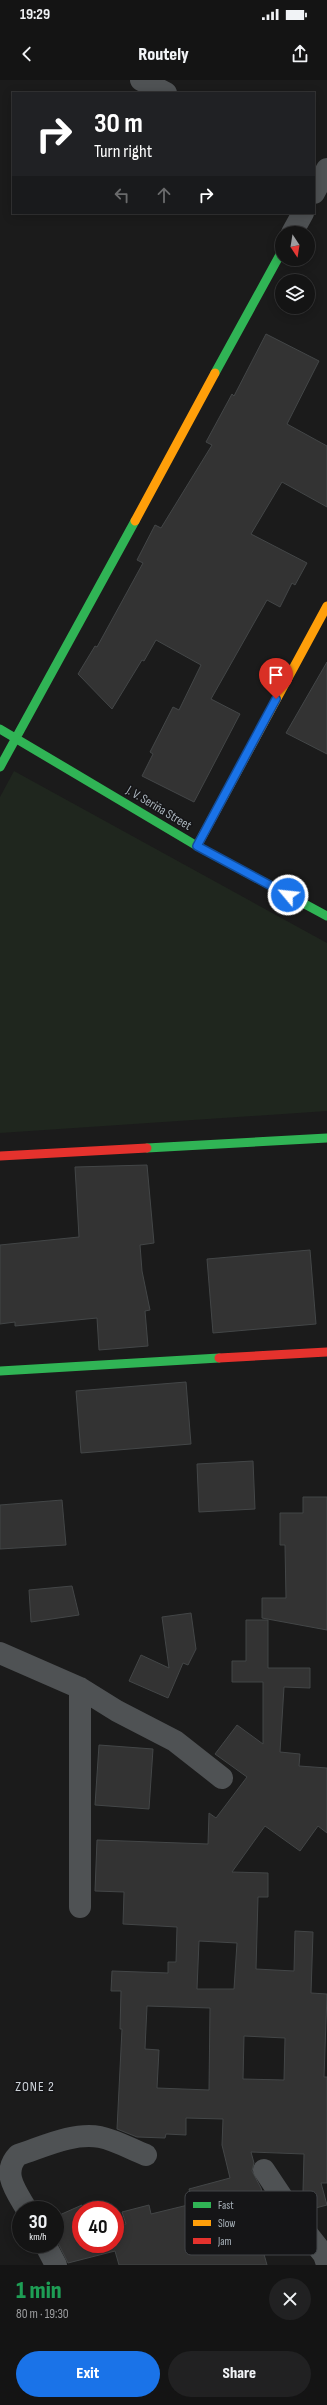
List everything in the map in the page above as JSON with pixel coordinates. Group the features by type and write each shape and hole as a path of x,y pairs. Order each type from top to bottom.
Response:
{"street":[{"path":"141,80 164,92"},
{"path":"296,226 302,214"},
{"path":"0,767 275,264"},
{"path":"197,846 327,606"},
{"name":"J. V. Seriña Street","path":"0,729 16,737 197,846 327,916"},
{"path":"0,1156 327,1138"},
{"path":"0,1371 327,1352"},
{"path":"0,1653 80,1688 117,1711 175,1740 222,1778"},
{"path":"80,1688 80,1907"},
{"path":"22,2201 10,2178 9,2170 12,2162 18,2155 78,2137 92,2136 102,2137 146,2155"},
{"path":"264,2170 278,2191"},
{"path":"317,2245 324,2254 327,2264"},
{"path":"49,2253 56,2265"}],"shaded area":[{"path":"14,771 327,943 327,1111 0,1133 0,797"}],"building":[{"path":"266,334 319,361 287,424 327,446 327,507 282,482 251,534 307,563 295,585 292,583 280,607 267,600 211,699 240,714 194,802 142,776 153,754 150,752 173,707 179,710 201,665 156,640 112,709 78,674 95,646 97,647 143,563 137,560 155,525 161,528 212,445 206,442 232,394 234,396"},
{"path":"327,662 327,754 286,733"},
{"path":"147,1165 154,1243 140,1245 142,1271 150,1310 145,1311 148,1346 99,1350 97,1318 15,1326 15,1322 0,1324 0,1245 79,1237 75,1167"},
{"path":"310,1250 316,1324 213,1333 207,1259"},
{"path":"186,1382 191,1444 81,1453 76,1391"},
{"path":"253,1461 255,1509 199,1512 197,1464"},
{"path":"303,1497 327,1497 327,1630 262,1618 262,1598 286,1598 285,1545 280,1545 280,1513 303,1513"},
{"path":"62,1500 66,1545 0,1549 0,1505"},
{"path":"72,1586 79,1615 31,1622 29,1590"},
{"path":"191,1613 196,1649 188,1665 183,1663 168,1698 129,1681 141,1655 169,1668 162,1617"},
{"path":"246,1620 268,1620 268,1668 310,1668 310,1688 284,1687 280,1752 300,1754 299,1766 327,1768 327,1833 318,1826 300,1851 265,1826 232,1872 268,1873 268,1897 258,1897 256,1969 294,1971 295,1931 313,1932 311,1993 327,1994 324,2077 327,2077 327,2183 321,2183 327,2205 317,2208 317,2191 303,2191 304,2154 251,2152 254,2163 252,2171 262,2191 189,2191 189,2189 230,2178 222,2145 223,2119 186,2118 186,2135 166,2134 165,2138 137,2137 117,2129 122,2029 120,2029 121,1991 111,1991 112,1971 168,1973 168,1962 176,1962 177,1927 123,1924 124,1892 95,1891 97,1840 208,1844 209,1813 216,1818 247,1777 215,1754 237,1725 263,1744 263,1682 232,1682 232,1661 246,1661","holes":["199,1941 237,1943 234,1989 197,1989","147,2006 210,2008 209,2090 157,2088 159,2050 145,2049","244,2036 285,2038 284,2080 243,2079"]},
{"path":"99,1745 153,1749 149,1809 95,1805"},
{"path":"149,2205 151,2214 185,2206 185,2255 264,2255 267,2265 119,2265 116,2253 124,2253 124,2225 126,2224 124,2211"},
{"path":"72,2209 72,2253 107,2253 68,2263 63,2253 64,2213"}],"traffic: fast":[{"path":"215,373 275,264"},
{"path":"0,767 135,521"},
{"path":"0,729 197,846 327,916"},
{"path":"147,1148 327,1138"},
{"path":"0,1371 219,1358"}],"traffic: slow":[{"path":"135,521 215,373"},
{"path":"197,846 327,606"}],"traffic: jam":[{"path":"0,1156 147,1148"},
{"path":"219,1358 327,1352"}],"district":[{"name":"ZONE 2","path":"35,2086"}],"route":[{"path":"276,699 197,846 288,895"}]}
